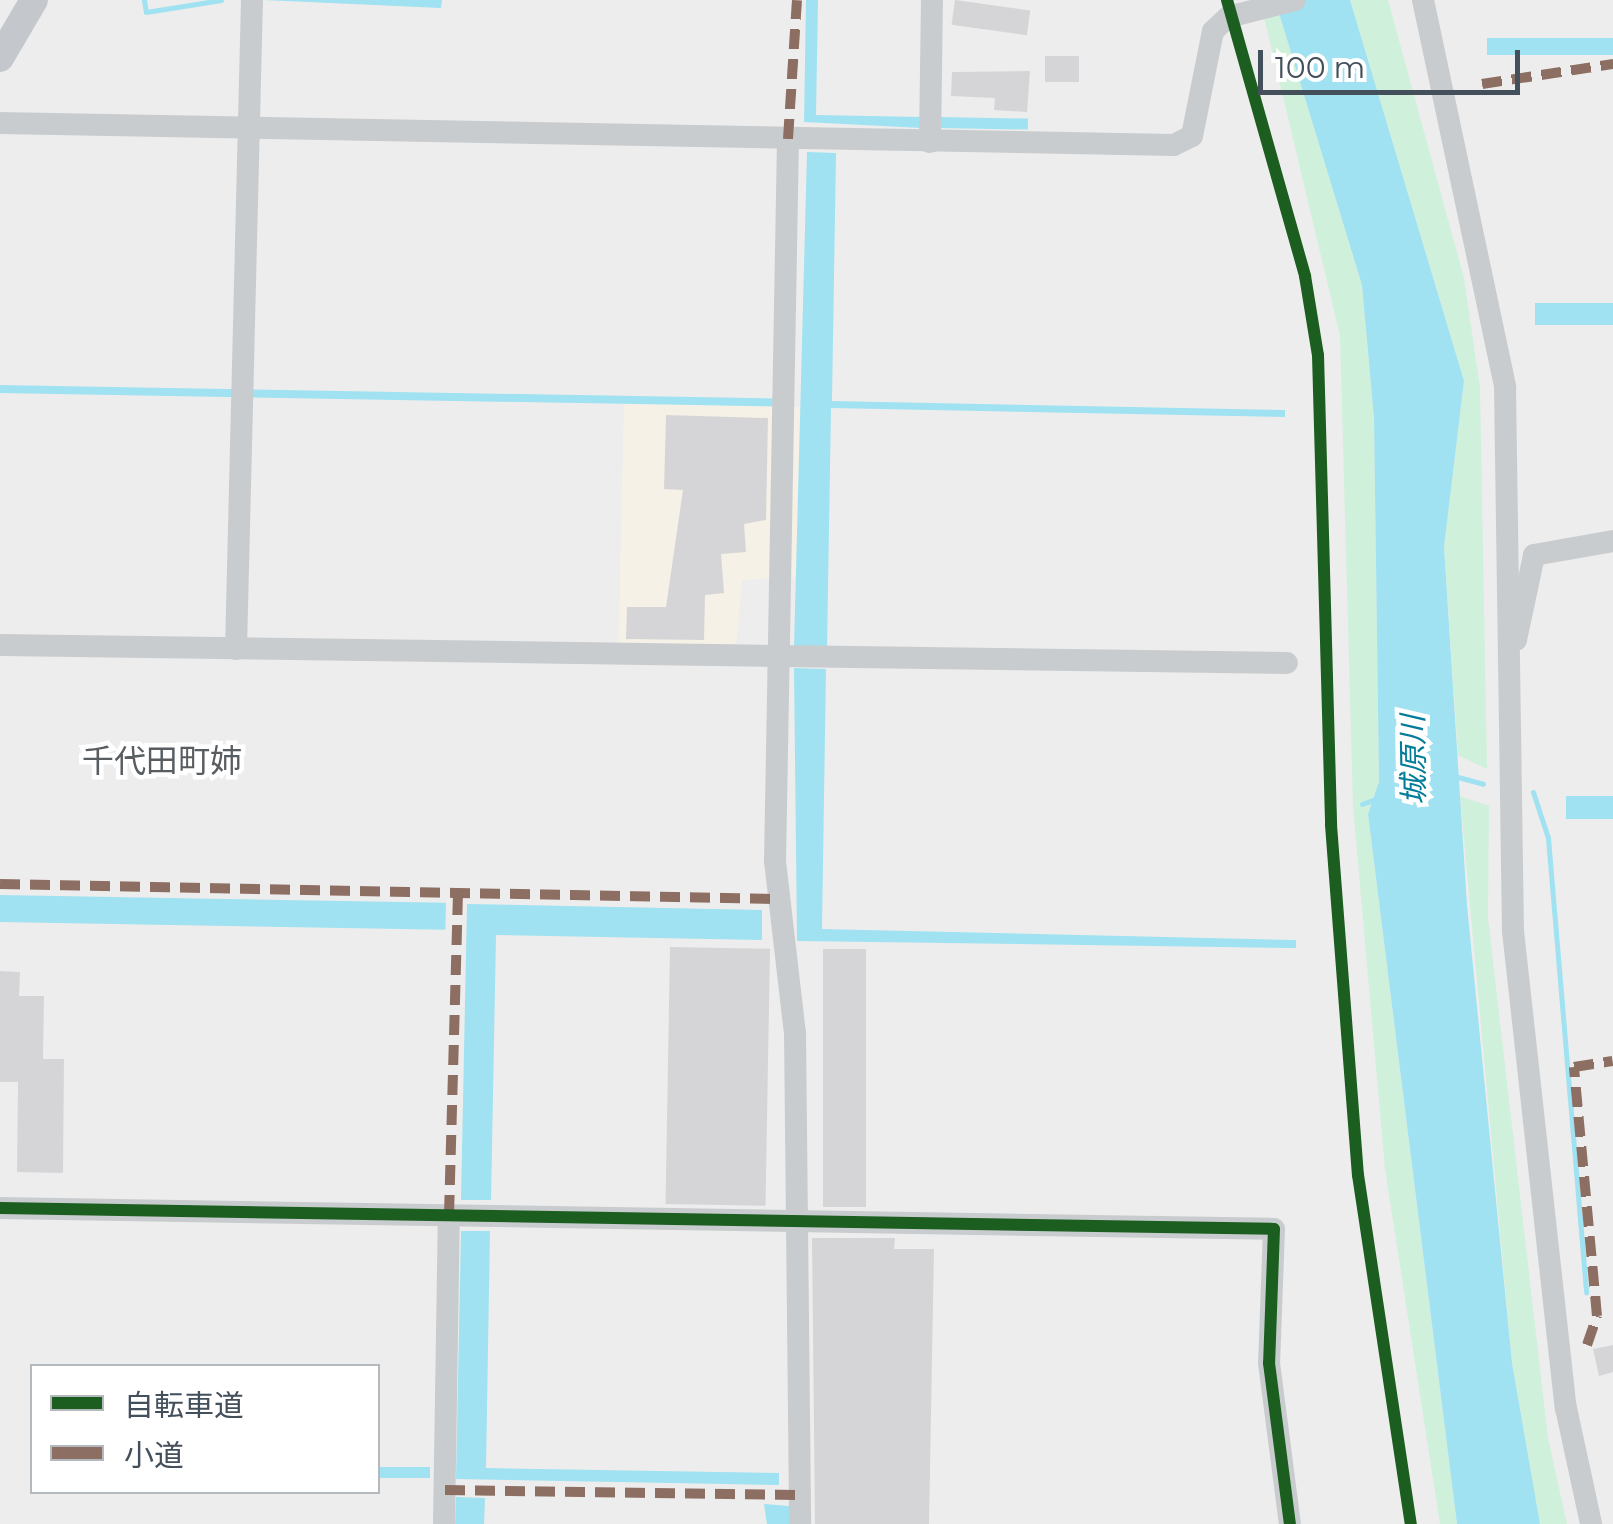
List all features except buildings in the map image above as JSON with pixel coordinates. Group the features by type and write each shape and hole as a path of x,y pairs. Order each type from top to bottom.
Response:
{"main road":[{"path":"1,53 34,0"}],"street":[{"path":"236,649 252,0"},
{"path":"930,142 932,0"},
{"path":"0,122 1174,145 1192,136 1213,31 1231,11 1295,0"},
{"path":"1423,0 1506,387 1513,931 1566,1408 1591,1524"},
{"path":"788,139 775,861 795,1033 800,1524"},
{"path":"1507,683 1534,555 1613,541"},
{"path":"0,644 1287,664"},
{"path":"0,1208 1274,1229 1269,1363 1290,1524"},
{"path":"444,1524 450,1215"}],"path":[{"path":"1231,11 1258,98 1318,355 1331,825 1358,1176 1411,1524"}],"shaded area":[{"path":"624,403 807,407 804,577 742,580 735,663 618,662"}],"green space":[{"path":"1260,0 1275,0 1362,285 1374,418 1379,782 1368,814 1457,1524 1440,1524 1385,1169 1353,806 1340,336"},
{"path":"1350,0 1388,0 1464,278 1480,388 1487,769 1458,755 1444,547 1464,381"},
{"path":"1460,796 1489,806 1488,918 1548,1438 1567,1524 1540,1524 1512,1363"}],"water":[{"path":"263,0 442,0 441,8"},
{"path":"806,0 818,0 816,115 922,117 921,128 804,122"},
{"name":"城原川","path":"1275,0 1350,0 1464,381 1444,547 1467,905 1512,1363 1540,1524 1457,1524 1368,814 1379,782 1374,418 1362,285"},
{"path":"1487,38 1613,38 1613,55 1487,55"},
{"path":"939,117 1028,119 1028,130 939,128"},
{"path":"807,152 836,153 832,401 1285,410 1285,417 831,408 827,648 794,647"},
{"path":"1535,303 1613,303 1613,325 1535,325"},
{"path":"0,385 773,398 773,406 0,393"},
{"path":"794,668 826,669 822,929 1296,940 1296,948 797,941"},
{"path":"1566,796 1613,796 1613,819 1566,819"},
{"path":"0,895 446,903 445,930 0,922"},
{"path":"467,904 762,910 762,940 496,935 491,1200 461,1200"},
{"path":"461,1231 490,1231 486,1468 779,1473 779,1485 456,1479"},
{"path":"380,1467 430,1467 430,1478 380,1478"},
{"path":"456,1497 485,1498 484,1524 455,1524"},
{"path":"764,1504 789,1506 790,1524 767,1524"}],"waterway":[{"path":"144,0 146,12 221,0"},
{"path":"1454,776 1483,784"},
{"path":"1533,792 1548,838 1586,1292"},
{"path":"1362,804 1376,799"}],"marked path":[{"path":"788,139 797,0"},
{"path":"1482,84 1613,64"},
{"path":"0,884 777,899"},
{"path":"449,1215 458,892"},
{"path":"1587,1345 1597,1316 1574,1067 1613,1061"},
{"path":"445,1490 798,1495"}],"cycle path":[{"path":"1227,0 1305,276 1318,355 1331,825 1358,1175 1411,1524"},
{"path":"0,1208 1274,1229 1269,1363 1290,1524"}],"district":[{"name":"千代田町姉","path":"162,761"}]}
